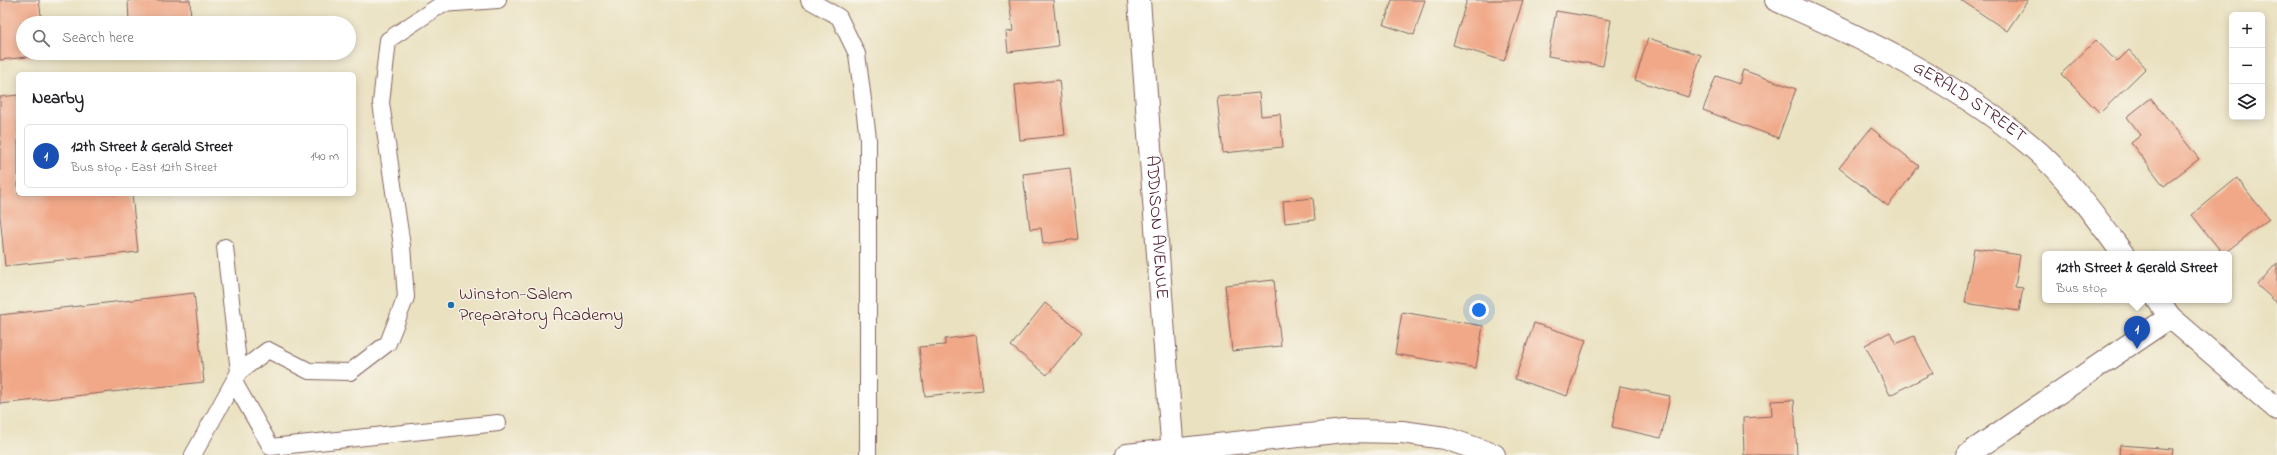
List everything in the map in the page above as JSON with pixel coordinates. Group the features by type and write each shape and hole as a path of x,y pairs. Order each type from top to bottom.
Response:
{"street":[{"name":"ADDISON AVENUE","path":"1139,0 1173,452"},
{"name":"GERALD STREET","path":"1776,0 1826,21 1918,70 1982,108 2029,144 2061,175 2121,251"},
{"path":"1967,455 2164,308 2277,409"},
{"path":"1127,455 1173,452 1344,431 1402,432 1445,438 1494,455"}],"lane":[{"path":"193,455 237,377 268,350 309,371 350,372 388,343 406,297 402,246 381,103 388,40 442,4 498,0"},
{"path":"809,0 839,17 857,54 868,138 868,455"},
{"path":"225,247 237,377 271,448 498,423"}],"building":[{"path":"0,0 39,0 41,16 16,16 16,58 0,60"},
{"path":"128,0 190,0 191,16 129,16"},
{"path":"1009,0 1053,0 1058,46 1008,52 1006,32 1013,31"},
{"path":"1392,0 1425,0 1414,35 1384,25"},
{"path":"1467,0 1523,0 1504,61 1453,45"},
{"path":"1961,0 2028,0 2007,31"},
{"path":"1556,11 1611,20 1603,66 1548,56"},
{"path":"1648,38 1701,55 1688,97 1635,80"},
{"path":"2096,40 2117,62 2129,50 2146,68 2100,113 2061,74"},
{"path":"1743,70 1796,89 1778,138 1703,110 1716,76 1739,84"},
{"path":"1059,80 1065,135 1020,140 1015,85"},
{"path":"1259,93 1261,116 1280,114 1283,147 1223,153 1217,97"},
{"path":"16,95 16,196 132,196 138,252 5,266 0,215 0,97"},
{"path":"2151,98 2199,159 2164,186 2131,143 2141,135 2127,117"},
{"path":"1871,128 1919,166 1888,206 1839,168"},
{"path":"1070,168 1078,239 1043,244 1041,228 1030,229 1023,174"},
{"path":"2237,178 2269,219 2227,251 2221,251 2192,215"},
{"path":"1313,198 1315,220 1285,223 1283,201"},
{"path":"1974,248 2020,255 2015,287 2023,288 2019,311 1965,303"},
{"path":"2277,263 2277,303 2257,285"},
{"path":"1274,280 1281,346 1232,351 1225,285"},
{"path":"194,293 204,382 0,404 0,315"},
{"path":"1045,303 1082,332 1047,375 1011,346"},
{"path":"1402,312 1483,326 1476,368 1395,354"},
{"path":"1534,323 1586,340 1567,396 1515,379"},
{"path":"1890,332 1896,344 1914,336 1933,373 1890,395 1865,345"},
{"path":"976,335 983,390 925,396 919,347 945,345 945,339"},
{"path":"1620,386 1670,396 1661,438 1612,427"},
{"path":"1794,400 1797,455 1744,455 1743,418 1772,416 1771,401"},
{"path":"2120,445 2173,449 2172,455 2119,455"}],"place":[{"name":"Winston-Salem Preparatory Academy","path":"451,305"},
{"name":"12th Street & Gerald Street","path":"2137,349"}]}
